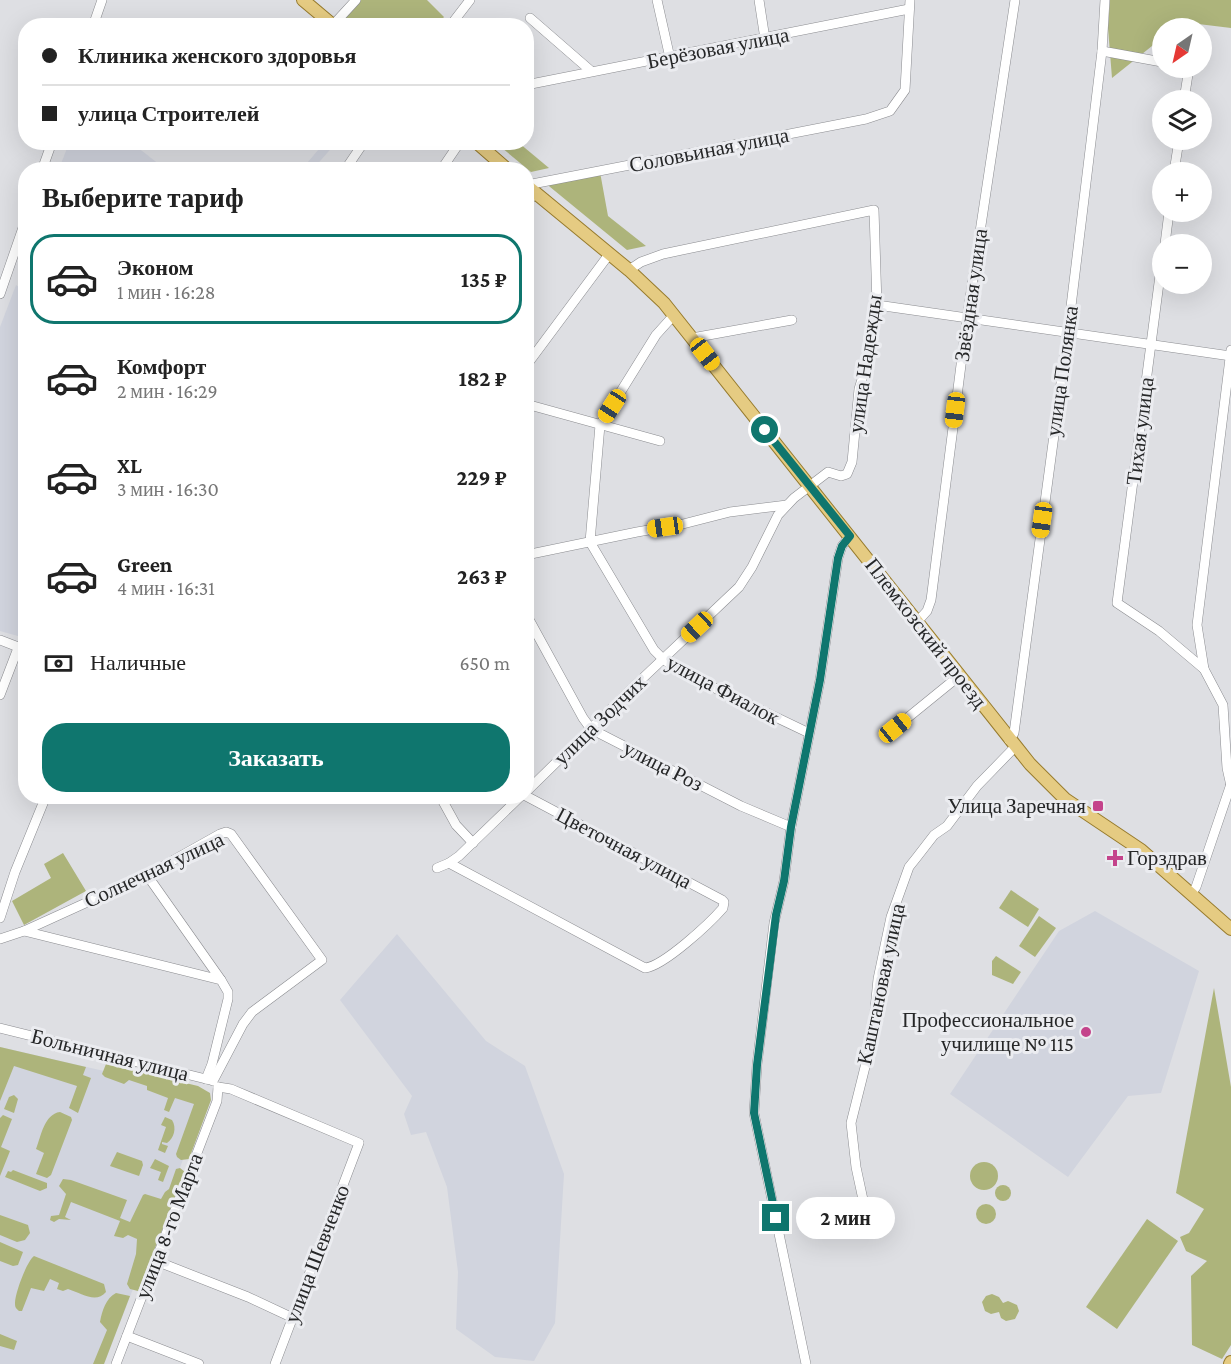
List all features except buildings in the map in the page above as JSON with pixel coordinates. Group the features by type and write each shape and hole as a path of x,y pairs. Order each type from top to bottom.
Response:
{"main road":[{"path":"303,0 325,18"},
{"path":"485,150 499,162"},
{"name":"Племхозский проезд","path":"534,190 610,253 649,288 674,315 1012,743 1065,799 1141,850 1191,894"},
{"path":"1191,894 1231,929"}],"street":[{"path":"96,18 102,0"},
{"path":"340,18 356,0"},
{"path":"456,18 470,0"},
{"path":"657,0 670,58"},
{"path":"759,0 765,39"},
{"name":"Звёздная улица","path":"917,622 927,611 931,600 967,318 1015,0"},
{"name":"улица Полянка","path":"1012,743 1068,331 1102,51 1105,0"},
{"name":"Берёзовая улица","path":"534,83 765,39 910,5"},
{"name":"Соловьиная улица","path":"534,186 866,119 890,111 905,90 910,5"},
{"path":"534,21 591,71"},
{"path":"1102,51 1152,60"},
{"name":"улица Надежды","path":"629,270 646,260 663,254 874,210 877,305 870,353 859,389 851,467 844,475 828,472 809,485"},
{"path":"0,294 18,242"},
{"path":"534,355 610,253"},
{"name":"Тихая улица","path":"1158,294 1117,603 1159,631 1204,669"},
{"path":"877,305 1231,356"},
{"path":"591,542 600,425 656,335 674,315"},
{"path":"693,338 792,320"},
{"path":"1191,894 1196,886 1231,785 1223,705 1204,669 1197,625 1231,350"},
{"path":"534,406 660,441"},
{"name":"улица Зодчих","path":"534,784 741,584 752,567 775,519 809,485"},
{"path":"534,553 675,526 730,512 787,505"},
{"path":"806,1364 754,1113 769,960 776,915 820,680 838,558 842,546 850,536"},
{"name":"улица Фиалок","path":"591,542 639,625 663,659 681,672 809,733"},
{"path":"534,629 591,729"},
{"path":"0,640 18,647"},
{"path":"0,694 18,657"},
{"path":"895,728 959,676"},
{"name":"улица Роз","path":"591,729 741,806 791,827"},
{"name":"Каштановая улица","path":"868,1224 856,1167 851,1123 872,1039 878,979 891,917 909,867 934,835 946,826 1012,743"},
{"name":"Цветочная улица","path":"449,863 645,968 653,966 697,934 723,908 722,900 534,800"},
{"path":"0,918 42,804"},
{"path":"444,804 456,825 473,843"},
{"path":"436,868 449,863 514,804"},
{"name":"Солнечная улица","path":"0,939 24,931 147,875 220,834 226,832 231,834 322,960 252,1012 243,1024 212,1082"},
{"path":"147,875 228,992 212,1064 212,1082"},
{"path":"24,931 221,980"},
{"name":"Больничная улица","path":"0,1028 212,1082 359,1143"},
{"name":"улица 8-го Марта","path":"116,1364 218,1101 212,1082"},
{"name":"улица Шевченко","path":"275,1364 359,1143"},
{"path":"156,1261 248,1297 293,1318"},
{"path":"127,1336 199,1364"}],"shaded area":[{"path":"66,150 141,150 156,162 62,162"},
{"path":"318,150 330,150 319,162 308,162"},
{"path":"16,285 18,286 18,636 0,631 0,327"},
{"name":"Профессиональное училище № 115","path":"1095,911 1199,971 1161,1093 1128,1096 1068,1177 950,1094 1059,931"},
{"path":"397,934 486,1041 525,1066 564,1174 555,1323 534,1361 495,1357 456,1329 458,1272 447,1187 426,1132 411,1135 404,1114 412,1096 340,1000"},
{"path":"0,1047 208,1095 104,1364 0,1364"}],"green space":[{"path":"358,0 427,0 444,17 344,18"},
{"path":"1110,0 1231,0 1231,28 1212,26 1212,18 1152,18 1152,46 1112,78 1108,28"},
{"path":"504,150 527,150 549,168 534,171 534,162 519,162"},
{"path":"600,172 608,216 646,246 627,250 544,182"},
{"path":"63,853 86,891 24,925 12,901 51,878 44,864"},
{"path":"1011,890 1039,909 1028,927 999,908"},
{"path":"1039,916 1056,928 1035,957 1019,946"},
{"path":"996,956 1021,972 1013,984 992,975 992,961"},
{"path":"1214,988 1231,1087 1231,1345 1222,1359 1192,1345 1191,1276 1207,1261 1186,1251 1180,1237 1189,1233 1204,1209 1176,1193"},
{"path":"0,1047 86,1067 83,1075 91,1078 78,1113 69,1108 77,1086 14,1066 0,1101"},
{"path":"106,1064 198,1086 210,1093 211,1100 189,1159 181,1160 176,1154 194,1104 175,1098 169,1112 164,1110 168,1098 147,1090 147,1086 129,1080 124,1084 105,1077 102,1074"},
{"path":"14,1095 18,1099 14,1113 4,1109 9,1097"},
{"path":"60,1112 71,1117 72,1120 51,1175 47,1178 36,1174 44,1153 36,1149 47,1121"},
{"path":"3,1115 12,1119 1,1147 10,1151 0,1176 0,1118"},
{"path":"165,1117 172,1120 174,1129 169,1141 162,1142 168,1146 165,1153 158,1150 166,1127 161,1125"},
{"path":"117,1152 142,1161 139,1176 110,1166"},
{"path":"155,1159 169,1166 163,1182 158,1180 161,1172 150,1168"},
{"path":"984,1162 994,1166 998,1176 994,1186 984,1190 974,1186 970,1176 974,1166"},
{"path":"180,1168 185,1172 138,1291 130,1289 127,1284 136,1254 137,1239 128,1235 123,1238 114,1236 120,1221 71,1202 65,1217 71,1220 59,1219 54,1222 50,1220 51,1216 59,1215 66,1194 59,1186 63,1179 127,1200 120,1218 130,1222 143,1195 161,1199 169,1189 176,1169"},
{"path":"13,1170 47,1183 47,1188 40,1191 5,1177 8,1171"},
{"path":"1000,1185 1006,1185 1011,1193 1009,1199 1000,1201 995,1196 995,1190"},
{"path":"986,1204 993,1207 996,1214 993,1221 986,1224 979,1221 976,1214 979,1207"},
{"path":"0,1215 28,1225 30,1233 25,1240 17,1242 0,1235"},
{"path":"1147,1219 1178,1241 1117,1329 1086,1307"},
{"path":"0,1242 23,1252 18,1265 13,1266 0,1261"},
{"path":"34,1256 104,1284 106,1292 93,1297 68,1289 63,1291 57,1289 59,1283 50,1279 44,1291 31,1288 22,1311 19,1311 15,1305 17,1292 25,1270"},
{"path":"116,1293 130,1296 104,1364 93,1364 107,1330 100,1322 103,1309 107,1301"},
{"path":"992,1294 999,1297 1003,1303 1008,1301 1017,1305 1019,1311 1015,1319 1006,1321 1001,1318 999,1312 991,1314 985,1311 982,1302 986,1296"},
{"path":"0,1334 17,1341 14,1350 0,1346"}],"place":[{"name":"Улица Заречная","path":"1098,806"},
{"name":"Горздрав","path":"1115,858"},
{"name":"Профессиональное училище № 115","path":"1086,1032"}],"route":[{"path":"765,430 850,536 842,546 838,558 820,680 776,915 757,1065 754,1113 776,1218"}]}
